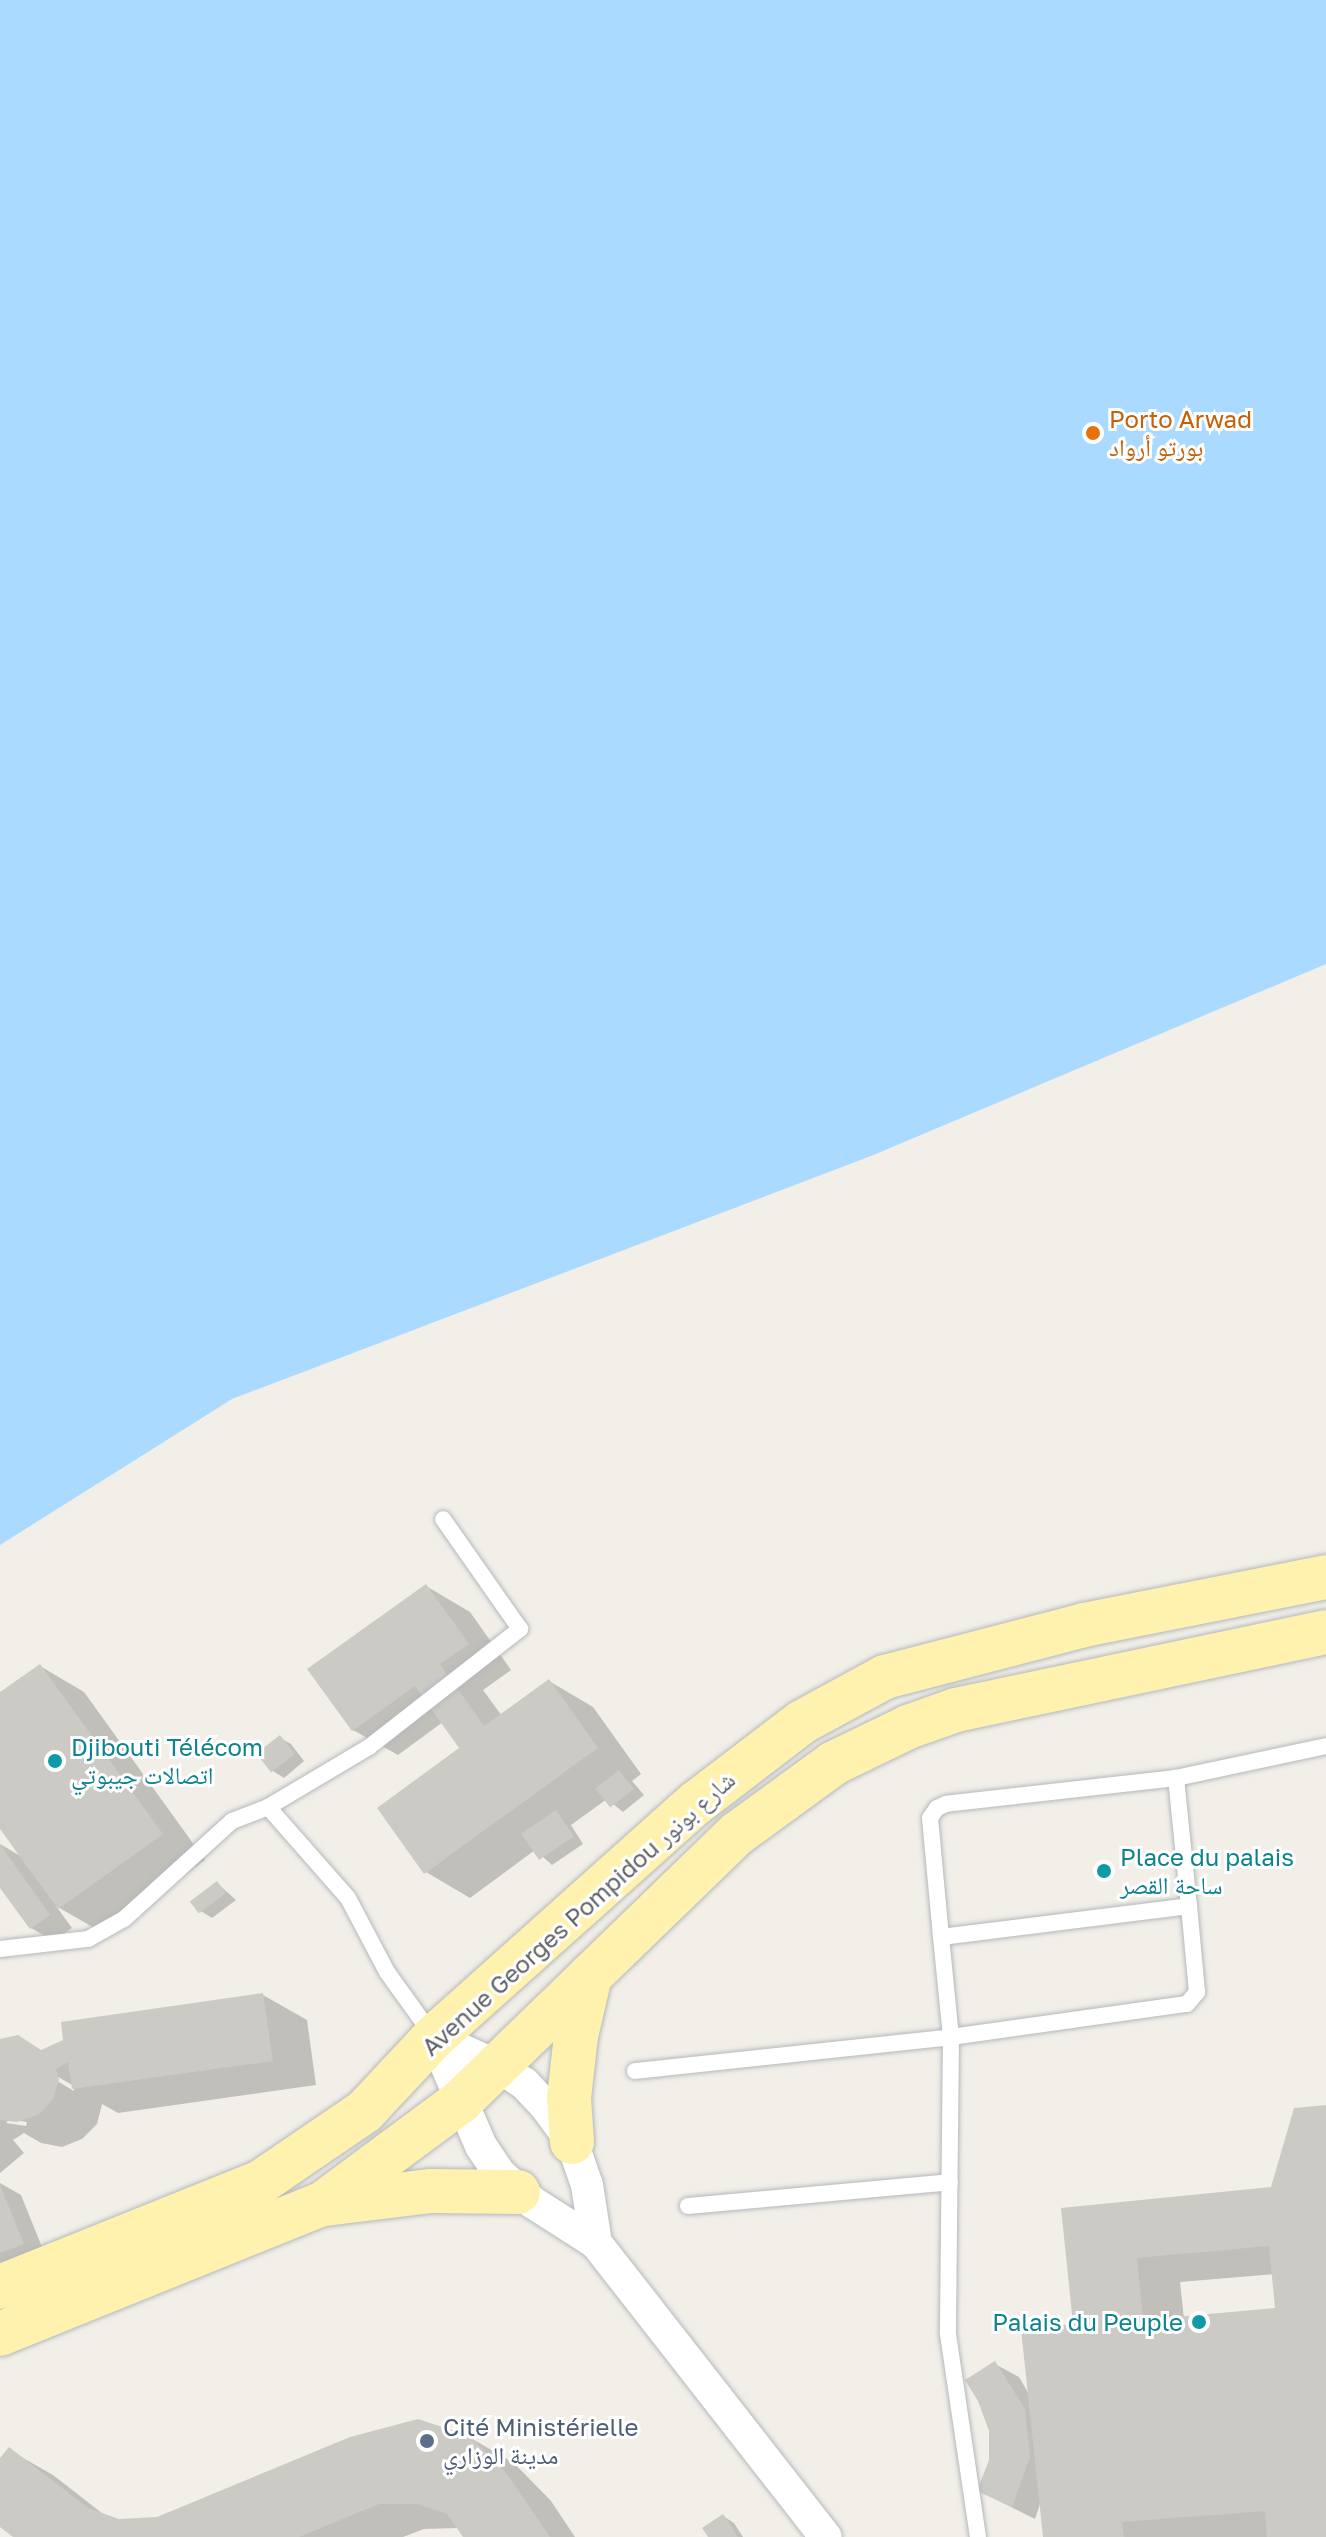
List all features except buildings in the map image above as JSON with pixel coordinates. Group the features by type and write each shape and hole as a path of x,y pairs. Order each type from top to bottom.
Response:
{"main road":[{"name":"Avenue Georges Pompidou شارع بونور","path":"0,2287 261,2182 365,2111 434,2037 696,1803 802,1722 885,1677 1084,1625 1326,1577"},
{"name":"Avenue Georges Pompidou شارع بونور","path":"0,2334 322,2204 461,2101 738,1833 834,1763 908,1727 956,1710 1326,1632"},
{"path":"885,1677 908,1727"},
{"path":"572,2142 569,2098 576,2036 590,1976"},
{"path":"322,2204 431,2191 518,2192"}],"street":[{"path":"434,2037 499,2067 524,2083 572,2142 587,2185 596,2243"},
{"path":"434,2037 481,2146 500,2174 518,2192 596,2243 826,2537"}],"lane":[{"path":"0,1949 88,1939 124,1919 232,1821 268,1807 369,1747 520,1629 443,1519"},
{"path":"978,2537 948,2334 951,2037 930,1818 937,1808 946,1804 1176,1778 1326,1746"},
{"path":"635,2071 951,2037 1187,2004 1197,1992 1176,1778"},
{"path":"268,1807 348,1898 387,1972 434,2037"},
{"path":"941,1937 1189,1906"},
{"path":"688,2206 950,2182"}],"water":[{"path":"0,0 1326,0 1326,964 871,1156 232,1399 0,1545"}],"place":[{"name":"Porto Arwad بورتو أرواد","path":"1093,433"},
{"name":"Djibouti Télécom اتصالات جيبوتي","path":"55,1761"},
{"name":"Place du palais ساحة القصر","path":"1104,1871"},
{"name":"Palais du Peuple","path":"1199,2322"},
{"name":"Cité Ministérielle مدينة الوزاري","path":"427,2441"}]}
